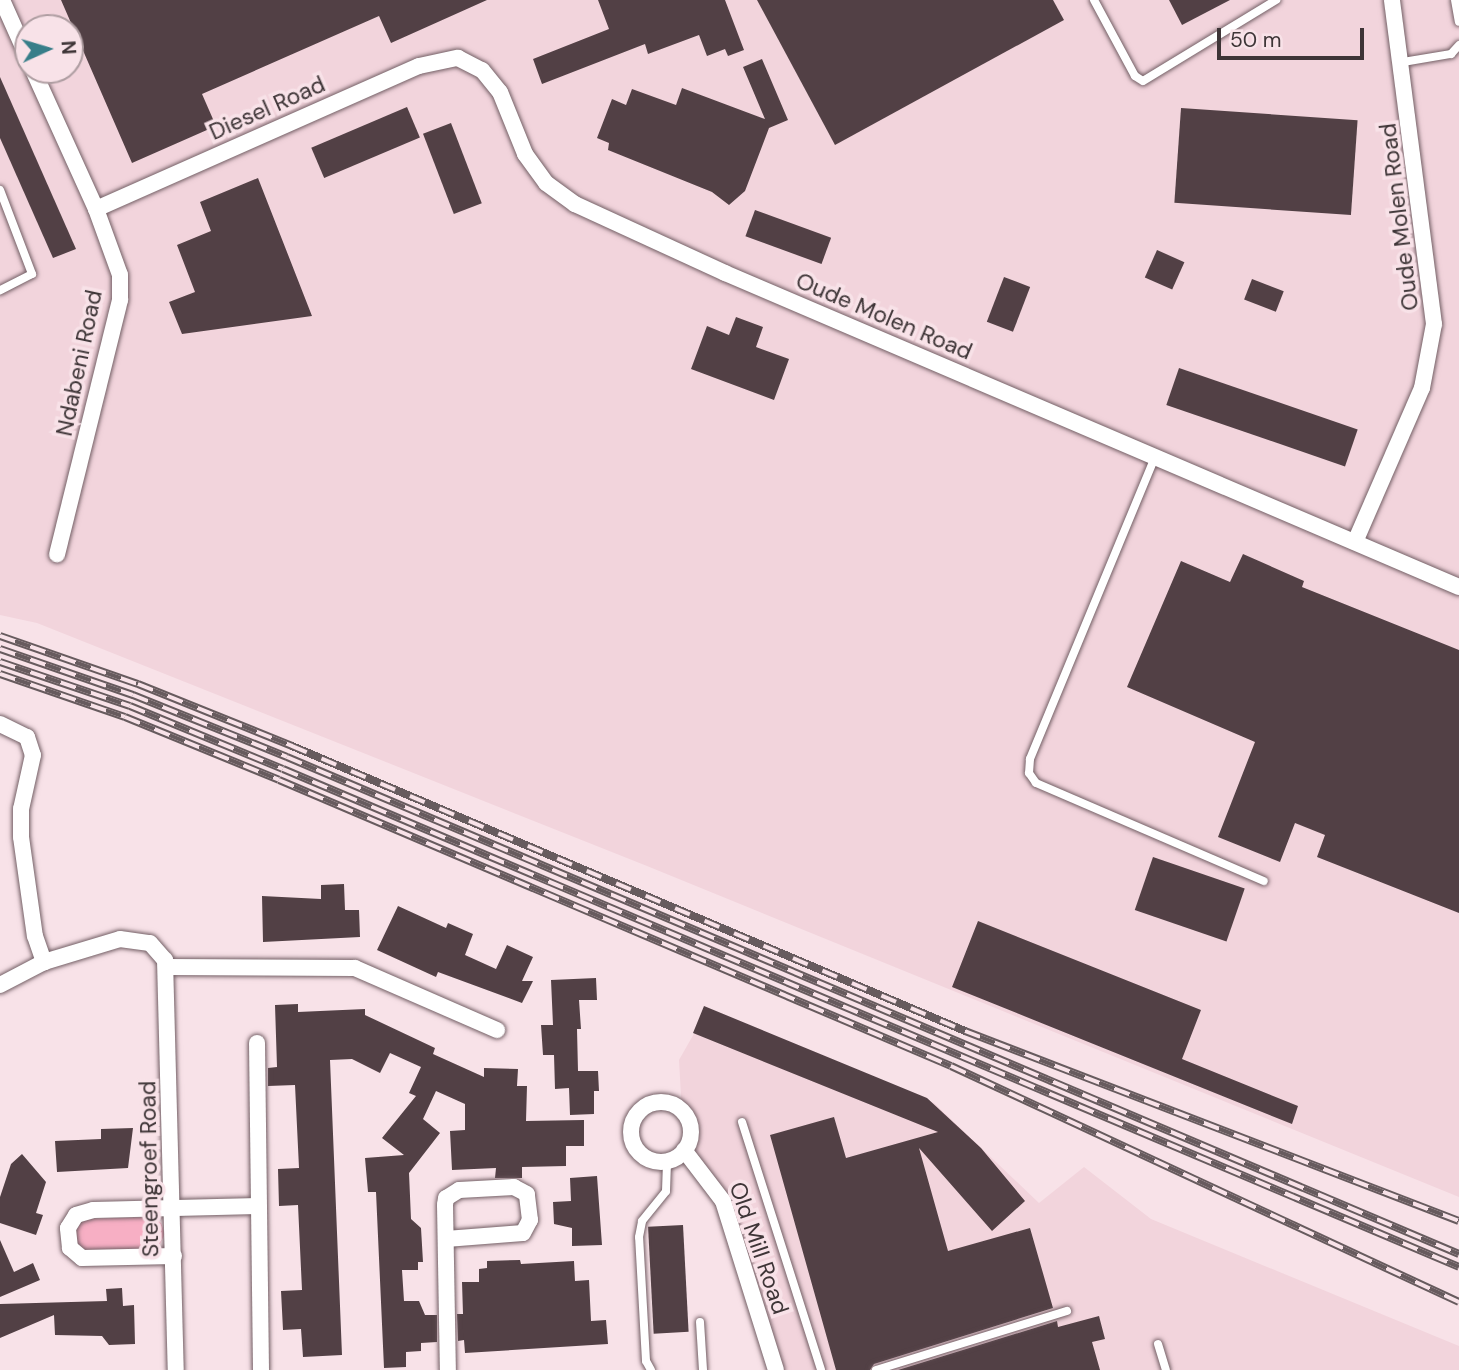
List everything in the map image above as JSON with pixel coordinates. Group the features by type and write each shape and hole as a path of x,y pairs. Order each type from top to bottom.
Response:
{"street":[{"path":"2,0 14,27"},
{"name":"Oude Molen Road","path":"1355,542 1422,388 1434,324 1403,62 1392,0"},
{"name":"Oude Molen Road","path":"458,58 488,78 500,92 526,154 546,183 575,204 725,273 1459,587"},
{"name":"Diesel Road","path":"96,209 419,66 458,58"},
{"name":"Ndabeni Road","path":"39,84 96,209 120,275 120,300 58,554"},
{"path":"0,724 27,737 33,755 21,809 21,837 35,936 44,962"},
{"path":"0,985 44,962 120,939 150,943 159,949 167,967 355,968 498,1030"},
{"name":"Steengroef Road","path":"167,967 176,1370"},
{"path":"257,1043 261,1370"},
{"path":"665,1102 683,1111 691,1130 684,1150 667,1161 647,1158 633,1143 632,1122 645,1106 665,1102"},
{"name":"Old Mill Road","path":"684,1150 723,1200 776,1370"},
{"path":"446,1239 523,1233 530,1220 527,1194 514,1187 451,1192 445,1205 448,1370"},
{"path":"174,1256 92,1260 75,1252 68,1240 71,1220 83,1212 258,1206"}],"lane":[{"path":"1094,0 1135,76 1143,81 1276,0"},
{"path":"1455,0 1459,22"},
{"path":"1403,62 1451,54 1459,45"},
{"path":"0,190 32,274 0,290"},
{"path":"0,214 9,210"},
{"path":"1155,457 1030,759 1029,773 1036,783 1264,881"},
{"path":"742,1122 821,1370"},
{"path":"651,1370 646,1361 639,1237 642,1221 666,1191 667,1161"},
{"path":"876,1370 1067,1311"},
{"path":"700,1322 703,1370"},
{"path":"1158,1344 1166,1370"}],"shaded area":[{"path":"0,0 1459,0 1459,1197 647,866 37,623 0,615"},
{"path":"708,1009 934,1103 1039,1203 1084,1167 1151,1219 1459,1346 1459,1370 776,1370 723,1201 684,1150 679,1060"},
{"path":"151,1217 161,1223 165,1234 157,1249 86,1253 76,1246 76,1227 85,1219"}],"building":[{"path":"61,0 487,0 391,43 379,16 202,94 216,126 132,163 84,53 84,14 67,14"},
{"path":"598,0 725,0 744,50 728,56 725,49 707,56 699,35 648,54 645,44 542,84 533,59 609,29"},
{"path":"757,0 1053,0 1064,20 835,145"},
{"path":"1169,0 1230,0 1182,25"},
{"path":"762,59 788,120 769,128 745,191 729,205 712,192 608,150 609,143 597,138 612,99 626,105 632,89 676,105 682,88 765,119 743,67"},
{"path":"0,77 76,249 53,258 0,138"},
{"path":"407,107 420,137 324,178 311,148"},
{"path":"1181,108 1358,120 1351,215 1174,203"},
{"path":"451,123 482,203 454,214 423,134"},
{"path":"258,178 312,316 182,334 169,302 195,292 177,245 211,231 200,202"},
{"path":"755,210 831,238 822,264 745,236"},
{"path":"1157,250 1184,262 1172,290 1145,277"},
{"path":"1004,277 1030,287 1013,332 987,322"},
{"path":"1252,279 1284,291 1276,312 1244,300"},
{"path":"736,317 763,327 756,347 789,359 774,400 691,369 707,326 729,335"},
{"path":"1179,368 1358,430 1345,466 1166,405"},
{"path":"1243,554 1304,581 1302,587 1459,650 1459,913 1317,857 1325,835 1295,823 1280,862 1218,837 1255,742 1127,687 1181,561 1230,582"},
{"path":"1153,857 1245,889 1226,942 1135,910"},
{"path":"344,884 345,910 359,910 360,937 263,942 262,896 321,899 321,885"},
{"path":"398,906 446,928 448,923 473,934 465,955 496,969 507,945 533,957 522,981 533,981 522,1003 438,972 436,977 377,950"},
{"path":"978,921 1201,1010 1182,1059 1298,1106 1292,1124 952,987"},
{"path":"596,978 597,1000 579,1000 581,1029 577,1029 578,1071 598,1071 599,1091 594,1091 594,1114 570,1115 569,1088 555,1089 554,1055 543,1055 541,1025 553,1025 551,980"},
{"path":"298,1004 298,1012 365,1009 365,1015 435,1048 433,1054 484,1077 484,1068 518,1069 517,1086 527,1086 526,1121 584,1120 584,1146 566,1146 566,1166 522,1167 522,1178 495,1178 496,1168 452,1170 450,1131 465,1130 465,1104 436,1091 423,1119 440,1133 409,1173 411,1219 421,1228 423,1262 418,1262 418,1270 402,1270 404,1301 419,1301 425,1315 437,1315 437,1342 421,1343 421,1351 406,1352 406,1367 384,1368 376,1192 368,1192 365,1158 404,1155 382,1138 416,1096 409,1093 421,1067 390,1053 380,1073 352,1059 330,1060 342,1355 303,1357 301,1329 283,1330 281,1291 302,1290 298,1205 279,1206 278,1169 299,1168 295,1085 268,1086 268,1068 277,1067 275,1005"},
{"path":"704,1006 927,1098 981,1148 1025,1201 992,1231 919,1148 948,1251 1030,1228 1053,1308 874,1364 870,1370 836,1370 770,1135 834,1117 846,1158 938,1132 693,1033"},
{"path":"133,1128 128,1168 57,1172 55,1141 101,1139 101,1129"},
{"path":"22,1154 46,1182 36,1213 43,1215 36,1235 0,1223 0,1197 11,1164"},
{"path":"597,1176 602,1245 572,1246 572,1228 554,1224 553,1202 571,1201 570,1178"},
{"path":"683,1225 689,1332 654,1334 648,1227"},
{"path":"0,1240 14,1272 33,1263 40,1280 0,1297"},
{"path":"520,1260 521,1264 574,1261 575,1281 589,1280 591,1321 606,1320 608,1344 465,1353 464,1340 458,1341 457,1314 463,1314 462,1282 479,1282 479,1269 487,1268 487,1261"},
{"path":"122,1288 123,1306 134,1305 135,1344 109,1345 102,1336 55,1335 54,1315 0,1338 0,1304 107,1301 106,1289"},
{"path":"1099,1316 1105,1339 1092,1342 1100,1370 898,1370 1057,1321 1058,1327"}],"railway":[{"path":"0,636 138,684 292,746 965,1031 1459,1221"},
{"path":"0,649 133,695 287,757 1459,1254"},
{"path":"0,662 130,706 283,769 1459,1267"},
{"path":"0,674 125,717 279,780 951,1066 1459,1302"}]}
